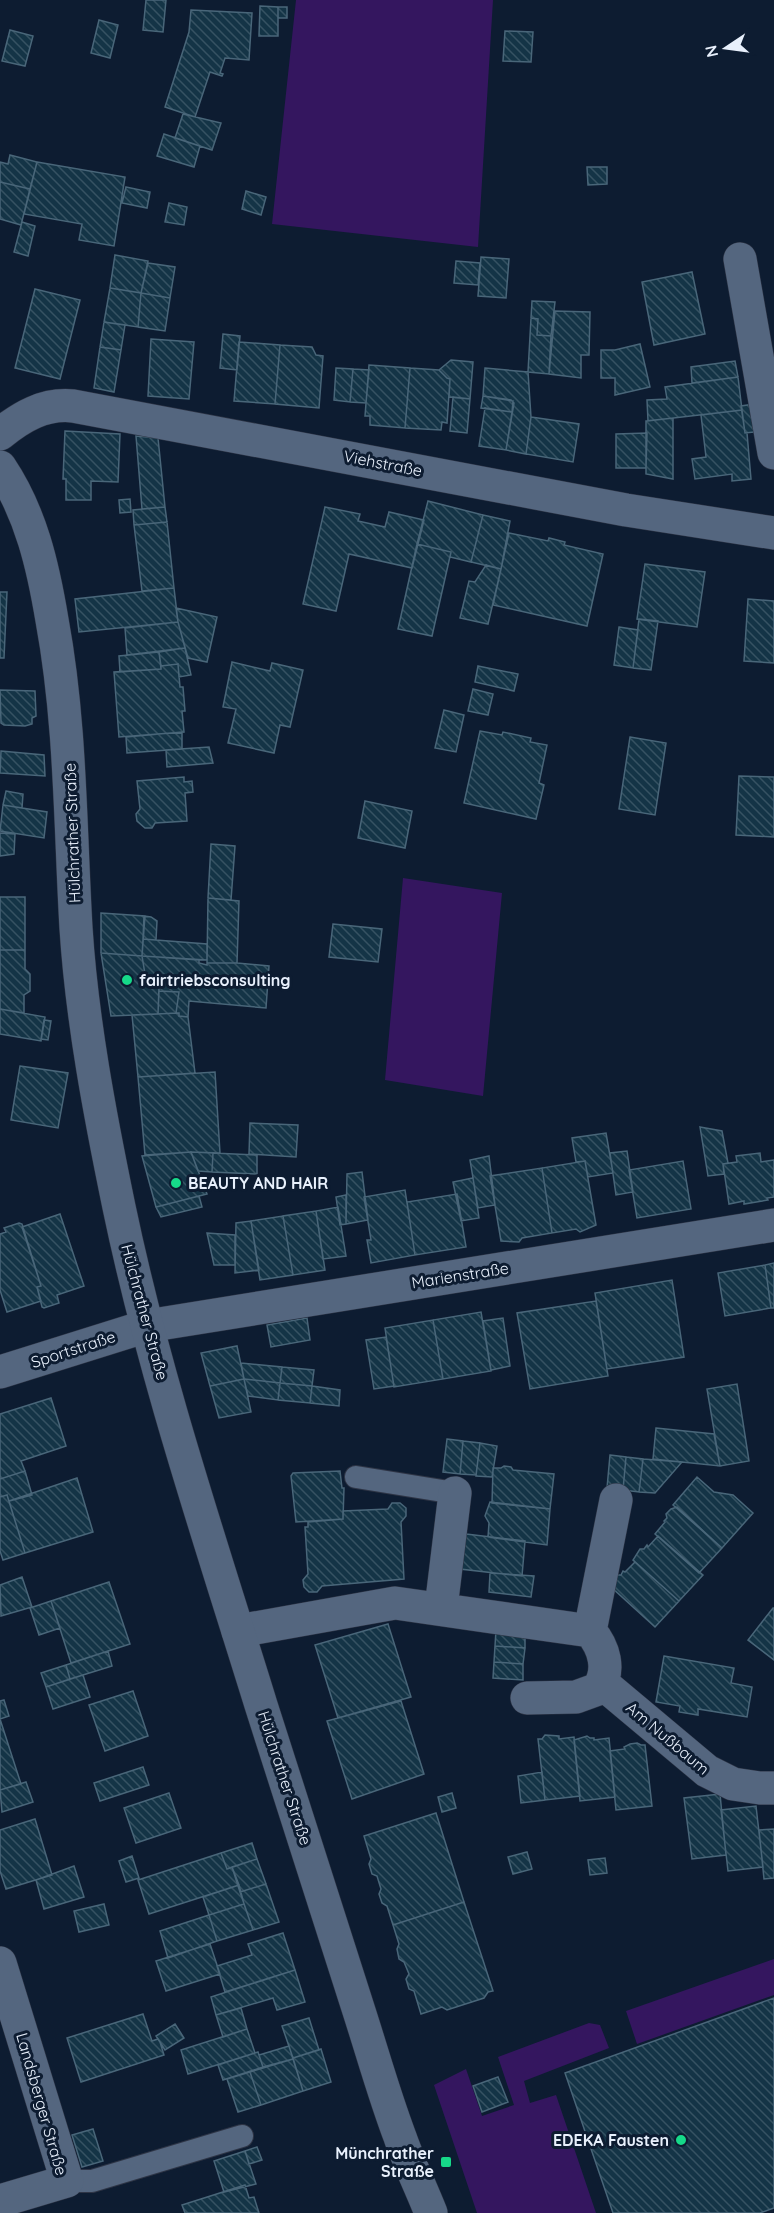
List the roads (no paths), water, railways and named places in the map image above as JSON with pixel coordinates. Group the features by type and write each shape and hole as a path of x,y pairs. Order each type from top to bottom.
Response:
{"street":[{"path":"740,259 774,453"},
{"name":"Viehstraße","path":"0,434 33,412 56,405 73,406 626,510 774,533"},
{"name":"Hülchrather Straße","path":"0,467 14,489 32,530 46,583 57,644 66,717 76,930 81,985 118,1201 147,1326 238,1631 399,2137 431,2213"},
{"name":"Marienstraße","path":"147,1326 774,1225"},
{"name":"Sportstraße","path":"0,1372 147,1326"},
{"path":"441,1608 454,1493"},
{"path":"527,1698 584,1696 598,1689 602,1683 605,1667 602,1651 590,1631 616,1500"},
{"path":"238,1631 395,1603 590,1631"},
{"name":"Am Nußbaum","path":"602,1683 707,1771 733,1784 774,1788"},
{"name":"Landsberger Straße","path":"0,1963 67,2181 0,2201"},
{"name":"Hülchrather Straße","path":"399,2137 414,2213"}],"lane":[{"path":"356,1477 454,1493"},
{"path":"67,2181 92,2181 242,2136"}],"place":[{"name":"fairtriebsconsulting","path":"127,980"},
{"name":"BEAUTY AND HAIR","path":"176,1183"},
{"name":"EDEKA Fausten","path":"681,2140"},
{"name":"Münchrather Straße","path":"446,2162"}]}
